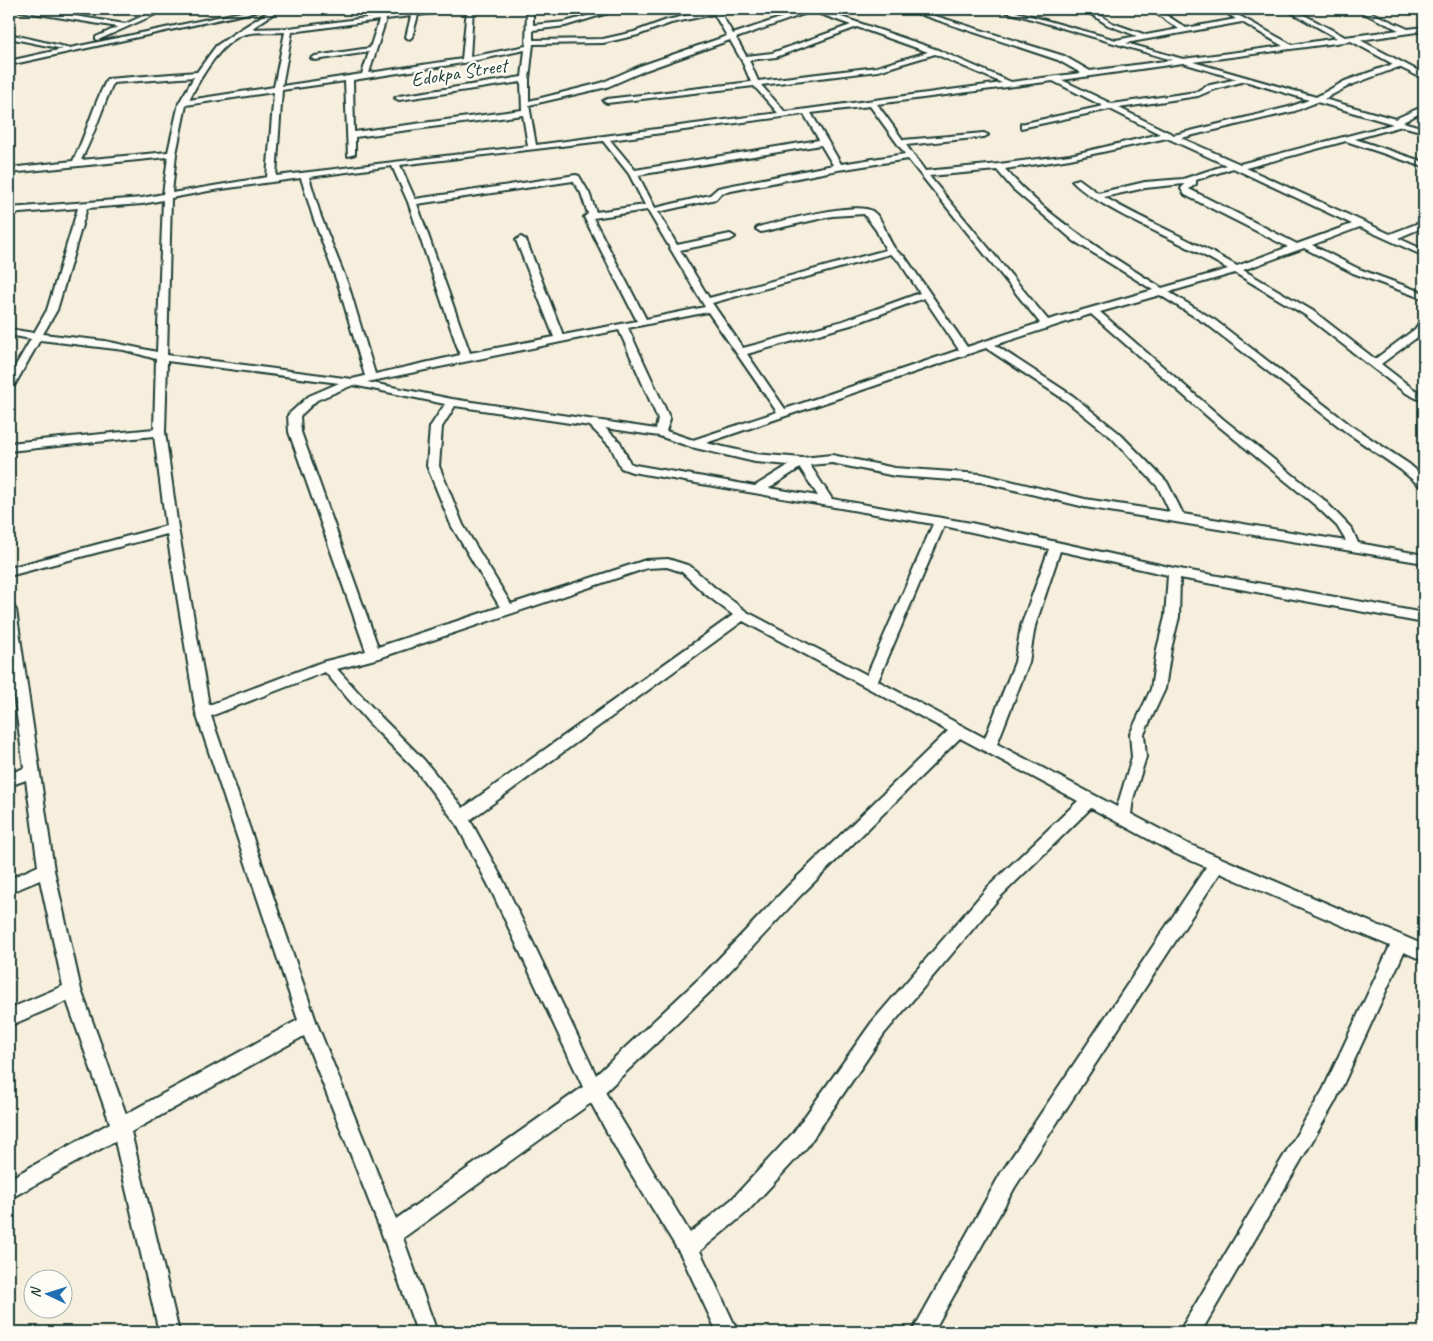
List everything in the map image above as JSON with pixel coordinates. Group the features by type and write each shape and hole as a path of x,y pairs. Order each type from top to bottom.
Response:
{"street":[{"path":"20,9 126,26"},
{"path":"9,36 72,50 164,9"},
{"path":"9,63 264,9"},
{"path":"277,9 240,32 219,48 199,74 183,103 172,154 167,196 160,432 172,528 203,712 308,1024 392,1234 427,1332"},
{"path":"240,32 289,30 449,9"},
{"path":"466,60 470,9"},
{"path":"530,9 530,45 524,79 532,148"},
{"path":"529,28 565,24 618,9"},
{"path":"350,135 526,108 604,85 643,68 813,9 935,52 1011,85"},
{"path":"907,9 1061,58 1089,74"},
{"path":"1000,9 1424,130"},
{"path":"1086,9 1110,24 1144,37"},
{"path":"1153,9 1185,30"},
{"path":"1223,9 1291,47"},
{"path":"1288,9 1424,77"},
{"path":"1358,9 1407,31"},
{"path":"183,103 466,60 530,45 603,41 636,34 669,21 718,10 755,83 783,114"},
{"path":"409,37 415,14"},
{"path":"365,75 371,50 383,18"},
{"path":"1114,42 1243,20"},
{"path":"744,58 773,55 857,24"},
{"path":"9,211 142,201 214,187 395,163 532,148 806,110 873,104 1424,29"},
{"path":"271,180 278,88 289,30"},
{"path":"315,58 371,50"},
{"path":"607,102 878,69 935,52"},
{"path":"923,174 999,167 1070,157 1292,109 1318,99 1348,83 1400,64"},
{"path":"76,163 90,137 95,116 110,81 199,74"},
{"path":"349,77 351,154"},
{"name":"Edokpa Street","path":"399,98 524,79"},
{"path":"1055,79 1109,107 1424,253"},
{"path":"1024,126 1109,107 1198,94 1209,88 1246,79"},
{"path":"873,104 923,174 1046,324"},
{"path":"1096,196 1136,186 1190,179 1347,139 1399,123 1424,108"},
{"path":"806,110 838,168"},
{"path":"901,143 984,134"},
{"path":"605,138 633,173 651,209 709,305 783,413"},
{"path":"1347,139 1424,165"},
{"path":"633,173 824,142"},
{"path":"9,170 172,154"},
{"path":"643,323 588,217 651,209 714,197 718,192 910,156"},
{"path":"395,163 412,202 466,357"},
{"path":"999,167 1016,187 1078,239 1212,323 1424,483"},
{"path":"305,176 317,217 344,287 371,378"},
{"path":"412,202 576,178 585,193 593,215"},
{"path":"1190,179 1192,182 1185,189 1188,192 1356,271 1424,296"},
{"path":"1076,181 1096,196 1142,222 1211,255 1309,313 1408,390 1424,399"},
{"path":"9,386 35,337 52,310 83,206"},
{"path":"761,229 831,214 864,211 871,215 891,251 902,259 965,352"},
{"path":"694,444 1046,324 1235,270 1360,224"},
{"path":"1391,237 1424,224"},
{"path":"675,248 730,236"},
{"path":"521,240 560,339"},
{"path":"374,654 295,432 294,415 313,398 352,382 466,357 643,323 891,251"},
{"path":"741,352 847,323 926,294"},
{"path":"1092,310 1219,421 1341,522 1348,532 1352,542 1351,547"},
{"path":"1375,364 1424,324"},
{"path":"622,327 640,362 664,419 660,433"},
{"path":"9,332 142,350 162,357 352,382 452,402 660,433 694,444 755,458 802,462 832,459 895,472 981,478 1084,503 1180,517 1424,559"},
{"path":"988,344 1069,398 1115,435 1163,485 1180,517"},
{"path":"452,402 436,427 433,466 457,524 508,610"},
{"path":"594,424 616,445 625,465 632,468 940,522 1174,572 1424,618"},
{"path":"9,447 160,432"},
{"path":"757,490 802,462"},
{"path":"802,462 828,502"},
{"path":"870,683 940,522"},
{"path":"9,572 172,528"},
{"path":"989,747 1022,662 1028,626 1056,546"},
{"path":"203,712 327,666 374,654 646,564 668,563 686,569 709,590 742,615 1180,848 1424,953"},
{"path":"1123,818 1126,799 1139,757 1137,734 1158,689 1164,649 1172,617 1174,572"},
{"path":"9,610 15,700 32,772 46,870 72,990 121,1127 169,1332"},
{"path":"461,818 742,615"},
{"path":"327,666 375,720 419,764 461,818 498,888 594,1090 626,1147 688,1248 728,1332"},
{"path":"392,1234 594,1090 709,981 795,890 958,730"},
{"path":"9,780 32,772"},
{"path":"688,1248 739,1206 800,1140 878,1028 994,892 1090,800"},
{"path":"922,1332 1008,1180 1216,864"},
{"path":"9,886 46,870"},
{"path":"1189,1332 1329,1096 1400,942"},
{"path":"9,1018 72,990"},
{"path":"9,1190 308,1024"}]}
